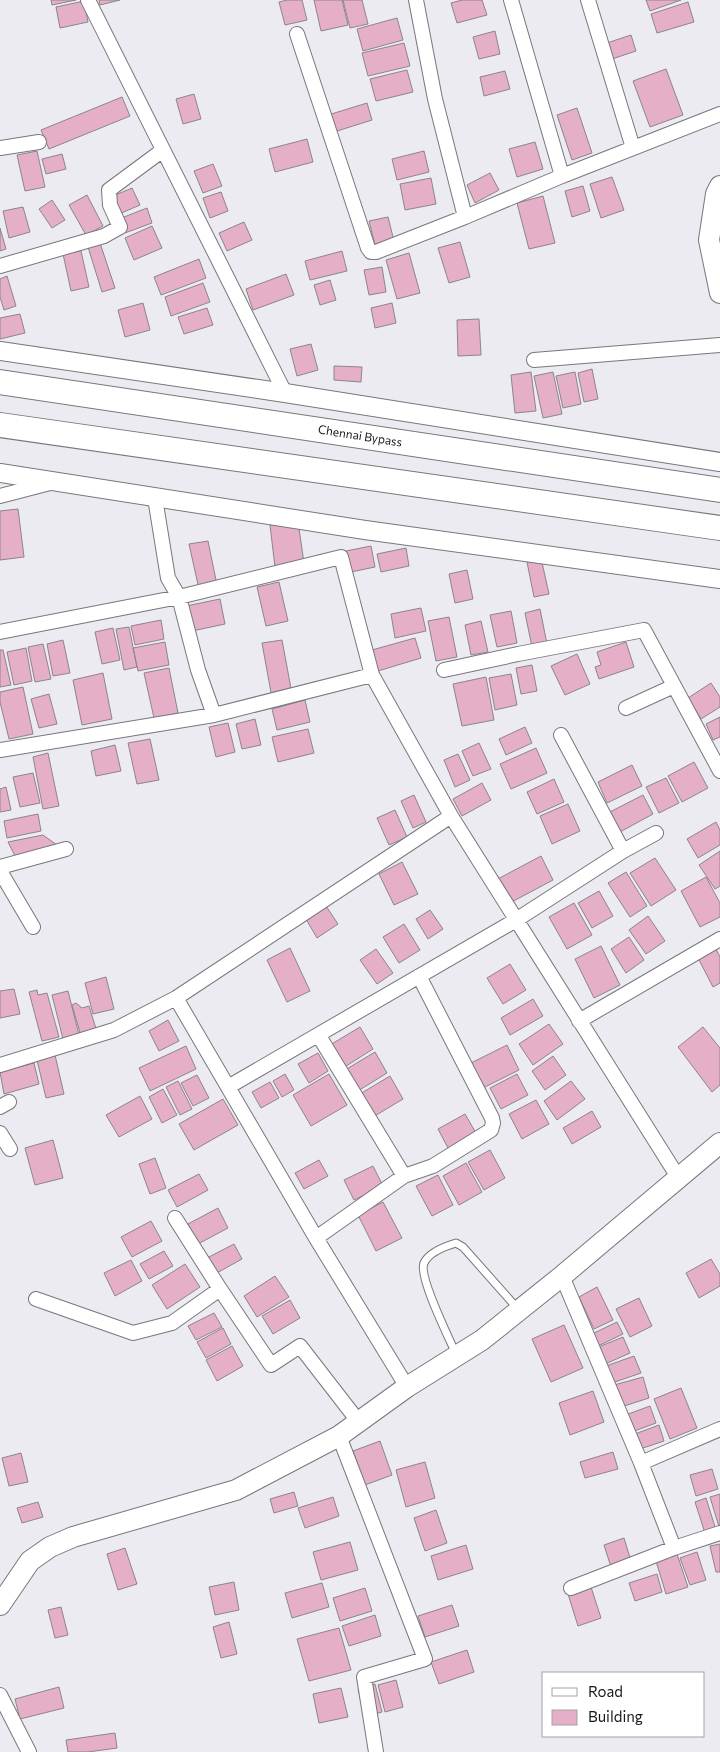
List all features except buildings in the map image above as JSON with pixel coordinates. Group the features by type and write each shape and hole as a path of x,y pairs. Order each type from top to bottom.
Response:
{"highway":[{"name":"Chennai Bypass","path":"0,382 719,490"},
{"path":"0,425 716,528"}],"main road":[{"path":"720,186 716,194 710,240 720,293"},
{"path":"0,1605 30,1561 50,1547 73,1537 236,1490 339,1436 407,1387 482,1340 562,1276 720,1143"}],"street":[{"path":"88,0 285,393"},
{"path":"416,0 435,99 465,218"},
{"path":"511,0 562,176"},
{"path":"588,0 634,148"},
{"path":"297,34 368,248 371,252 376,252 465,218 562,176 720,114"},
{"path":"0,148 39,142"},
{"path":"0,266 116,231 120,228 110,205 109,190 163,150"},
{"path":"534,360 720,345"},
{"path":"0,351 285,393 720,462"},
{"path":"0,473 366,530 720,579"},
{"path":"0,496 54,482"},
{"path":"155,498 168,578 179,597 198,670 214,715"},
{"path":"0,632 179,597 341,557 372,675 451,816 678,1177"},
{"path":"444,670 644,630 720,771"},
{"path":"0,750 214,715 372,675"},
{"path":"626,708 674,686"},
{"path":"561,735 623,851"},
{"path":"0,1065 114,1030 176,998 451,816"},
{"path":"228,1088 516,920 623,851 656,833"},
{"path":"0,867 66,849"},
{"path":"0,871 33,927"},
{"path":"579,1021 720,939"},
{"path":"316,1238 404,1176 433,1166 491,1130 492,1118 419,976"},
{"path":"176,998 316,1238 407,1387"},
{"path":"319,1036 404,1176"},
{"path":"0,1133 10,1149"},
{"path":"175,1218 271,1365 300,1346 358,1421"},
{"path":"562,1276 641,1463 674,1548"},
{"path":"36,1299 133,1333 172,1322 220,1289"},
{"path":"641,1463 720,1429"},
{"path":"339,1436 424,1659 364,1677 376,1752"},
{"path":"571,1588 674,1548 720,1533"},
{"path":"0,1695 29,1752"}],"lane":[{"path":"457,1356 429,1290 424,1273 424,1264 429,1257 446,1246 456,1243 463,1247 519,1310"}]}
